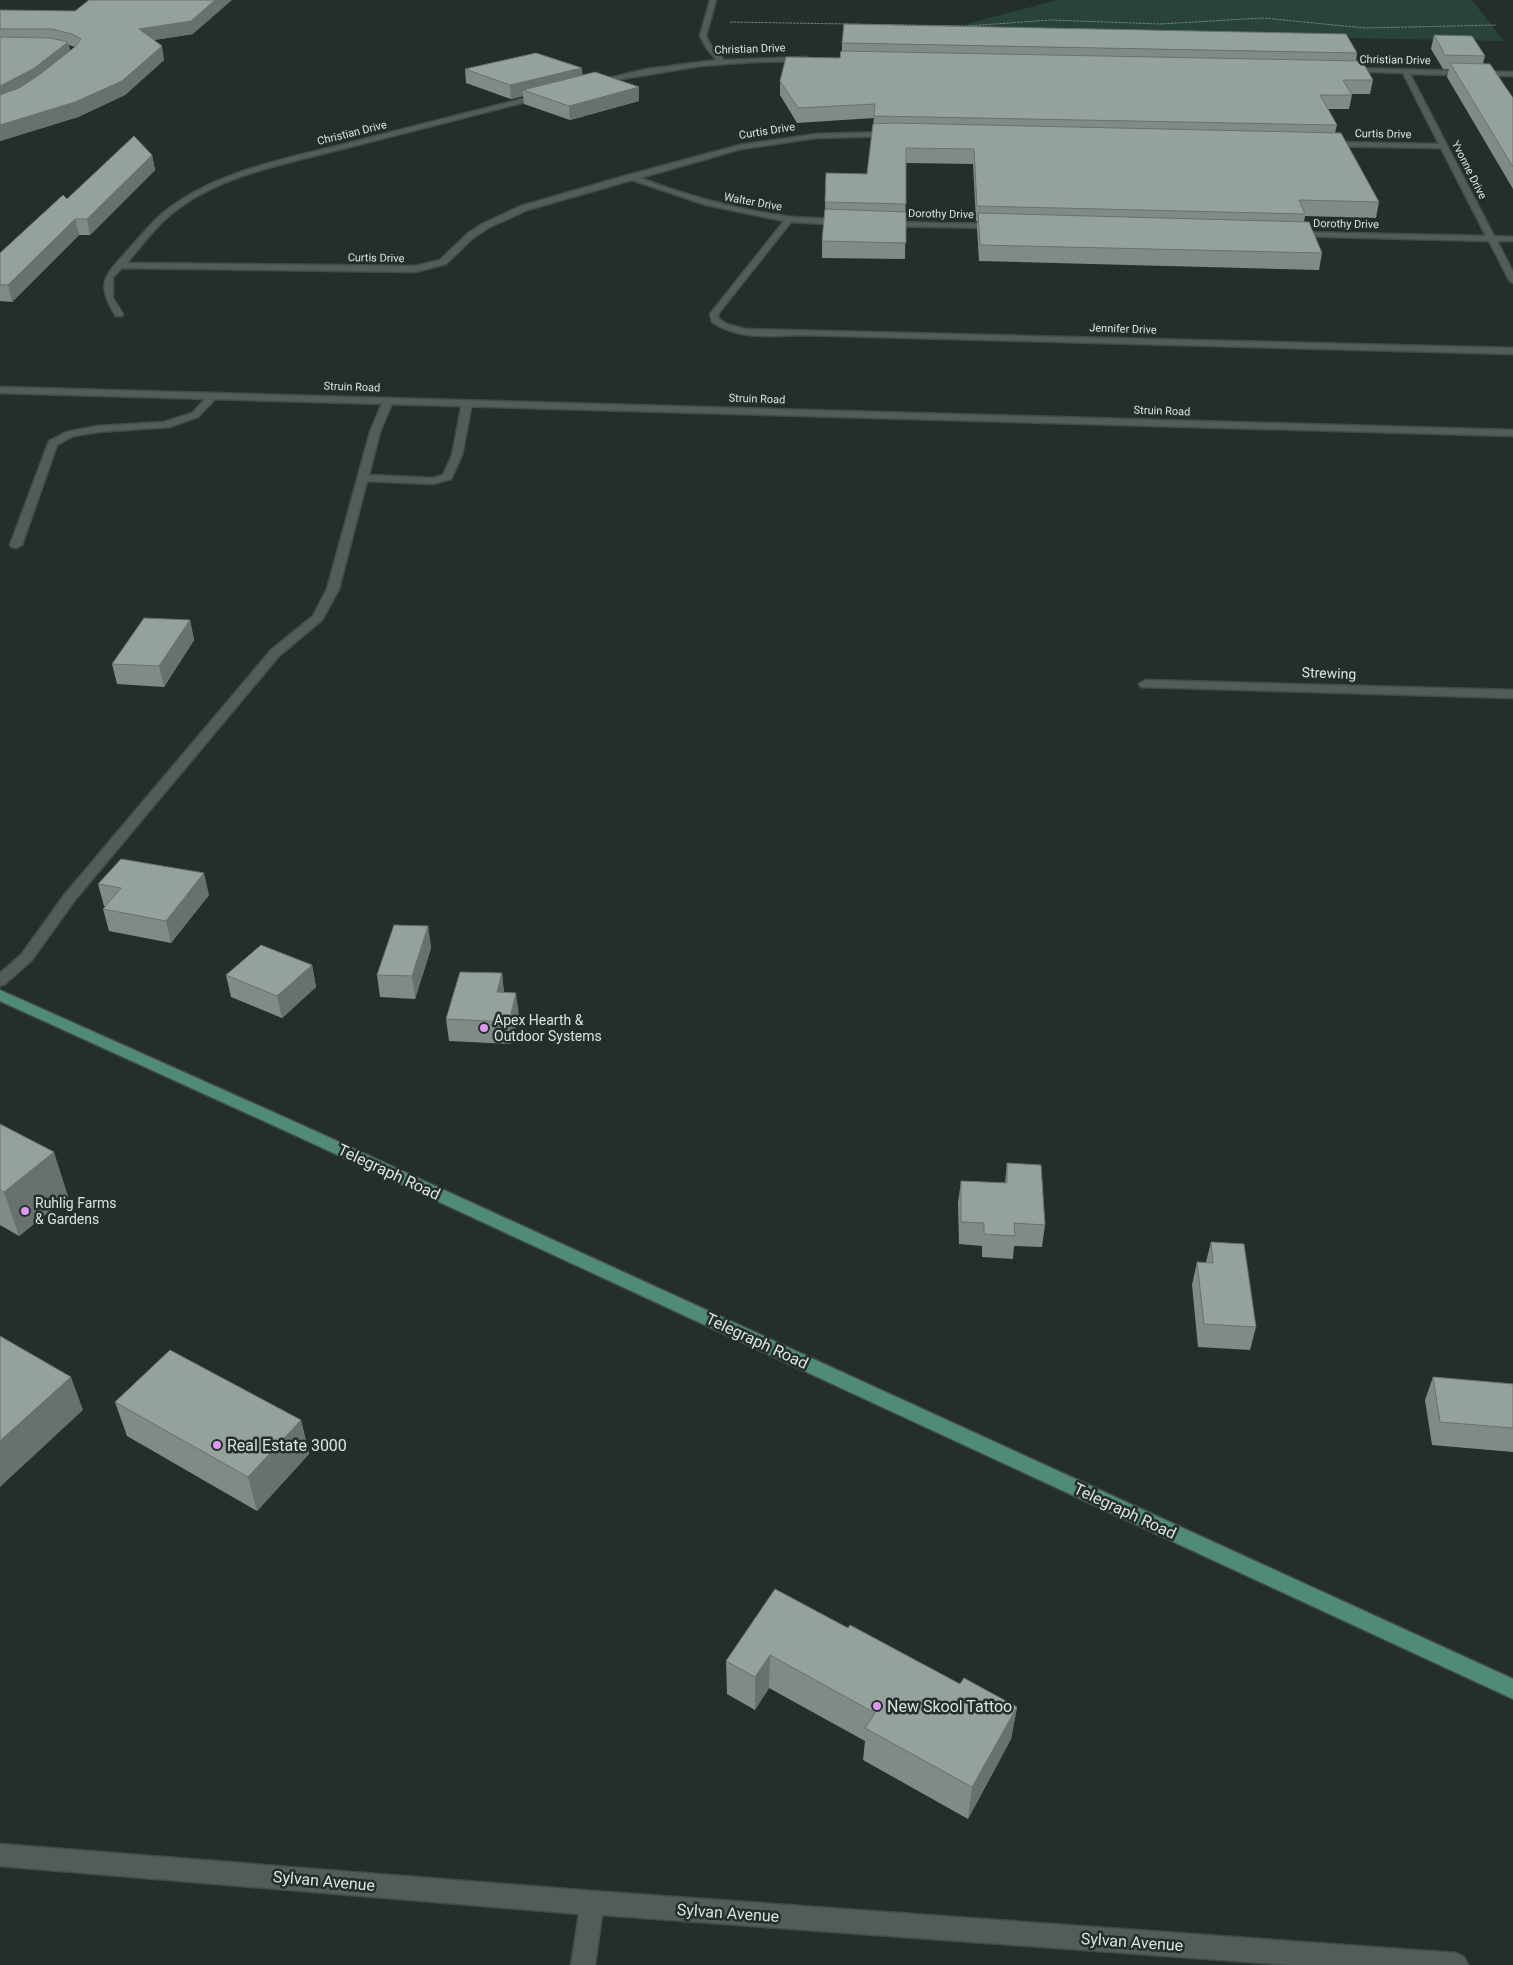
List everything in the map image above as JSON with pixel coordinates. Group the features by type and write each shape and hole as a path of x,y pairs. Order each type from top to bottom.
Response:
{"main road":[{"name":"Telegraph Road","path":"0,995 296,1129 1513,1690"}],"street":[{"path":"713,0 703,36 709,48 722,61"},
{"name":"Christian Drive","path":"587,85 666,67 722,61 818,59"},
{"name":"Christian Drive","path":"1335,70 1513,74"},
{"name":"Yvonne Drive","path":"1405,72 1513,280"},
{"name":"Christian Drive","path":"119,314 109,298 109,277 161,219 176,206 194,196 232,178 280,163 549,94"},
{"name":"Curtis Drive","path":"120,264 426,268 443,262 470,236 509,214 542,202 740,147 775,141 846,134 903,134"},
{"name":"Curtis Drive","path":"1320,144 1444,146"},
{"name":"Walter Drive","path":"631,177 670,193 713,206 748,214 789,219"},
{"path":"789,219 855,223"},
{"name":"Walter Drive","path":"732,330 715,320 714,314 789,219"},
{"name":"Dorothy Drive","path":"875,223 1005,227"},
{"name":"Dorothy Drive","path":"1284,234 1513,240"},
{"name":"Jennifer Drive","path":"732,330 752,333 800,332 1513,351"},
{"name":"Struin Road","path":"0,390 1513,433"},
{"path":"16,545 53,443 70,434 98,429 165,425 195,415 213,396"},
{"path":"0,981 26,958 70,897 138,813 275,653 318,618 333,589 375,432 388,401"},
{"path":"362,478 433,481 447,477 457,455 467,403"},
{"name":"Strewing","path":"1145,684 1513,694"},
{"name":"Sylvan Avenue","path":"0,1855 592,1903 1456,1965"},
{"path":"583,1965 592,1903"}],"path":[{"path":"724,22 967,26 1051,20 1160,24 1263,18 1365,28 1496,26"}],"green space":[{"path":"1057,0 1472,0 1504,41 933,30 963,25"}],"building":[{"path":"89,0 215,0 191,21 139,29 162,46 122,81 75,102 0,125 0,95 19,88 39,75 76,46 81,39 72,34 52,29 0,29 0,10 75,11"},
{"path":"844,24 1346,34 1357,53 842,43"},
{"path":"1434,35 1472,36 1485,56 1445,55"},
{"path":"0,37 50,38 68,42 33,69 0,86"},
{"path":"841,51 1362,61 1373,80 1343,80 1352,95 1320,95 1337,125 874,116 875,104 798,108 780,81 786,57 840,58"},
{"path":"536,53 582,68 510,85 465,69"},
{"path":"1450,63 1490,64 1513,98 1513,167"},
{"path":"595,72 639,87 569,106 523,90"},
{"path":"873,124 1341,133 1379,202 1299,200 1305,214 977,206 974,149 906,148 906,204 825,202 826,173 867,174"},
{"path":"134,136 152,155 87,219 75,219 8,285 0,285 0,253 63,195 67,199"},
{"path":"825,209 906,212 906,243 822,241"},
{"path":"978,213 1309,222 1322,253 980,245"},
{"path":"144,618 190,620 159,666 112,664"},
{"path":"121,859 204,873 166,921 103,909 121,888 98,884"},
{"path":"394,925 428,926 412,976 377,975"},
{"path":"261,945 312,965 277,996 226,975"},
{"path":"460,972 502,973 497,992 516,993 509,1022 446,1019"},
{"path":"0,1124 54,1152 4,1192 0,1190"},
{"path":"1007,1163 1041,1165 1045,1225 1014,1223 1015,1236 984,1234 984,1223 961,1222 961,1181 1007,1183"},
{"path":"1211,1242 1244,1244 1256,1327 1204,1324 1197,1262 1213,1263"},
{"path":"0,1336 71,1377 0,1441"},
{"path":"170,1350 301,1420 248,1477 115,1402"},
{"path":"1433,1377 1513,1384 1513,1428 1440,1422"},
{"path":"775,1589 848,1628 850,1625 960,1684 964,1678 1017,1707 972,1787 865,1728 875,1713 770,1655 755,1677 726,1661"}],"place":[{"name":"Apex Hearth & Outdoor Systems","path":"484,1028"},
{"name":"Ruhlig Farms & Gardens","path":"25,1211"},
{"name":"Real Estate 3000","path":"217,1445"},
{"name":"New Skool Tattoo","path":"877,1706"}]}
